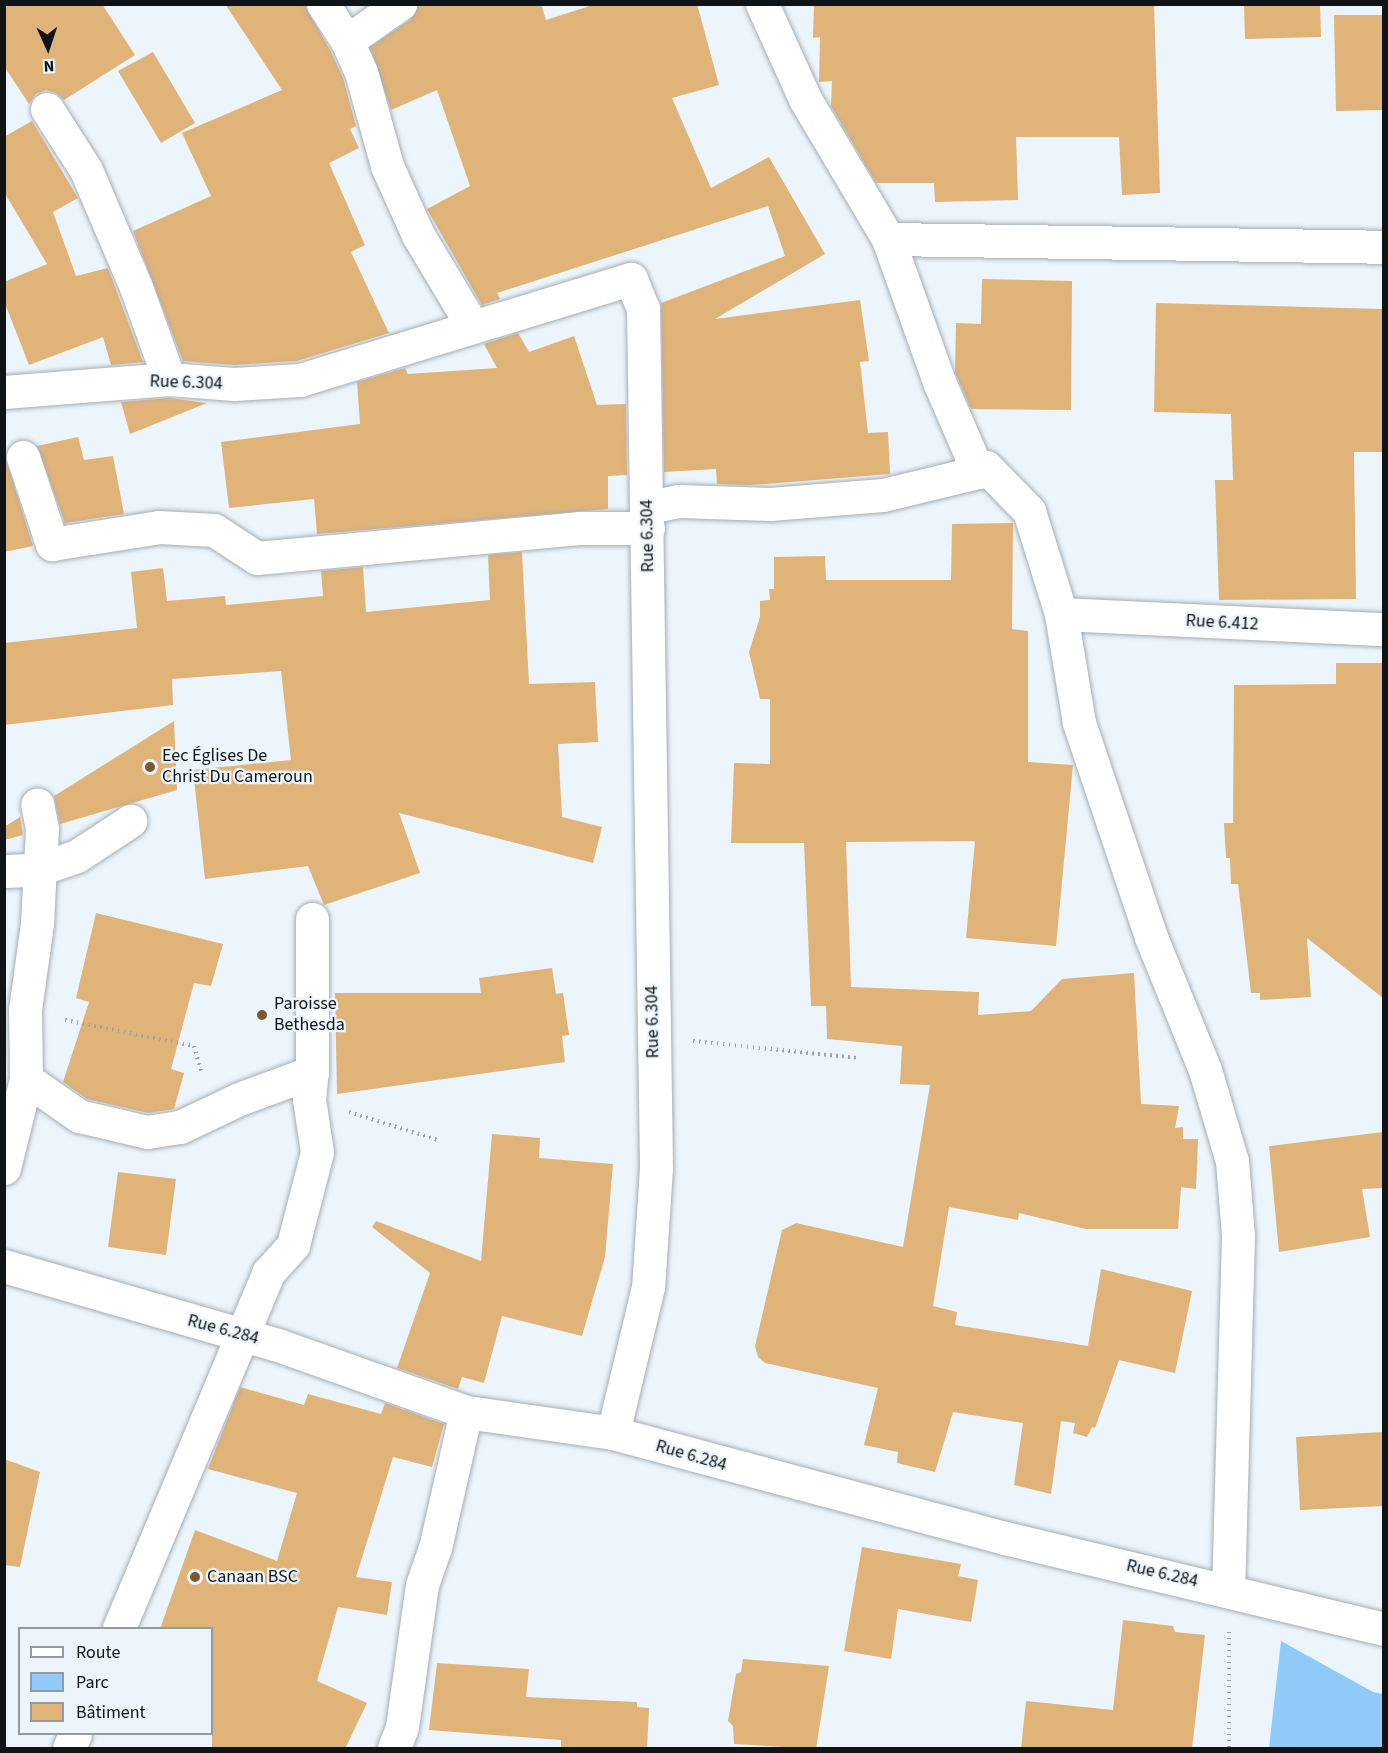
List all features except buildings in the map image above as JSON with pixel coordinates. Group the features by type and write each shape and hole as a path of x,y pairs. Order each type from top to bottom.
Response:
{"street":[{"path":"323,4 347,41 361,72 387,166 418,236 473,327"},
{"path":"347,41 400,4"},
{"path":"762,4 805,99 888,239 940,384 978,472"},
{"path":"47,108 86,170 136,286 169,379"},
{"path":"888,239 1383,247"},
{"name":"Rue 6.304","path":"4,392 169,379 234,384 300,380 631,279 643,308 648,517 656,1168 648,1287 613,1433"},
{"path":"23,457 52,544 159,527 214,530 257,558 579,528 648,517 678,501 770,504 883,495 978,472 986,467 1029,511 1061,614 1078,723 1151,937 1205,1070 1232,1161 1238,1236 1228,1589"},
{"name":"Rue 6.412","path":"1061,614 1383,629"},
{"path":"4,1168 26,1079 26,1010 37,924 37,870 42,829 38,804"},
{"path":"4,871 37,870 77,856 130,821"},
{"path":"120,1627 268,1273 293,1245 317,1152 310,1086 312,918"},
{"path":"26,1079 79,1116 147,1132 180,1127 239,1099 310,1086"},
{"name":"Rue 6.284","path":"4,1266 278,1345 466,1412 613,1433 1005,1538 1228,1589 1383,1629"},
{"path":"394,1749 402,1727 422,1584 435,1548 466,1412"},
{"path":"69,1749 75,1735"}],"path":[{"path":"26,1010 194,1046"},
{"path":"653,1036 858,1058"},
{"path":"310,1086 438,1140"},
{"path":"1228,1589 1229,1749"}],"green space":[{"path":"1281,1641 1373,1692 1383,1694 1383,1748 1269,1748"}],"place":[{"name":"Eec Églises De Christ Du Cameroun","path":"150,767"},
{"name":"Paroisse Bethesda","path":"262,1015"},
{"name":"Canaan BSC","path":"195,1577"}]}
